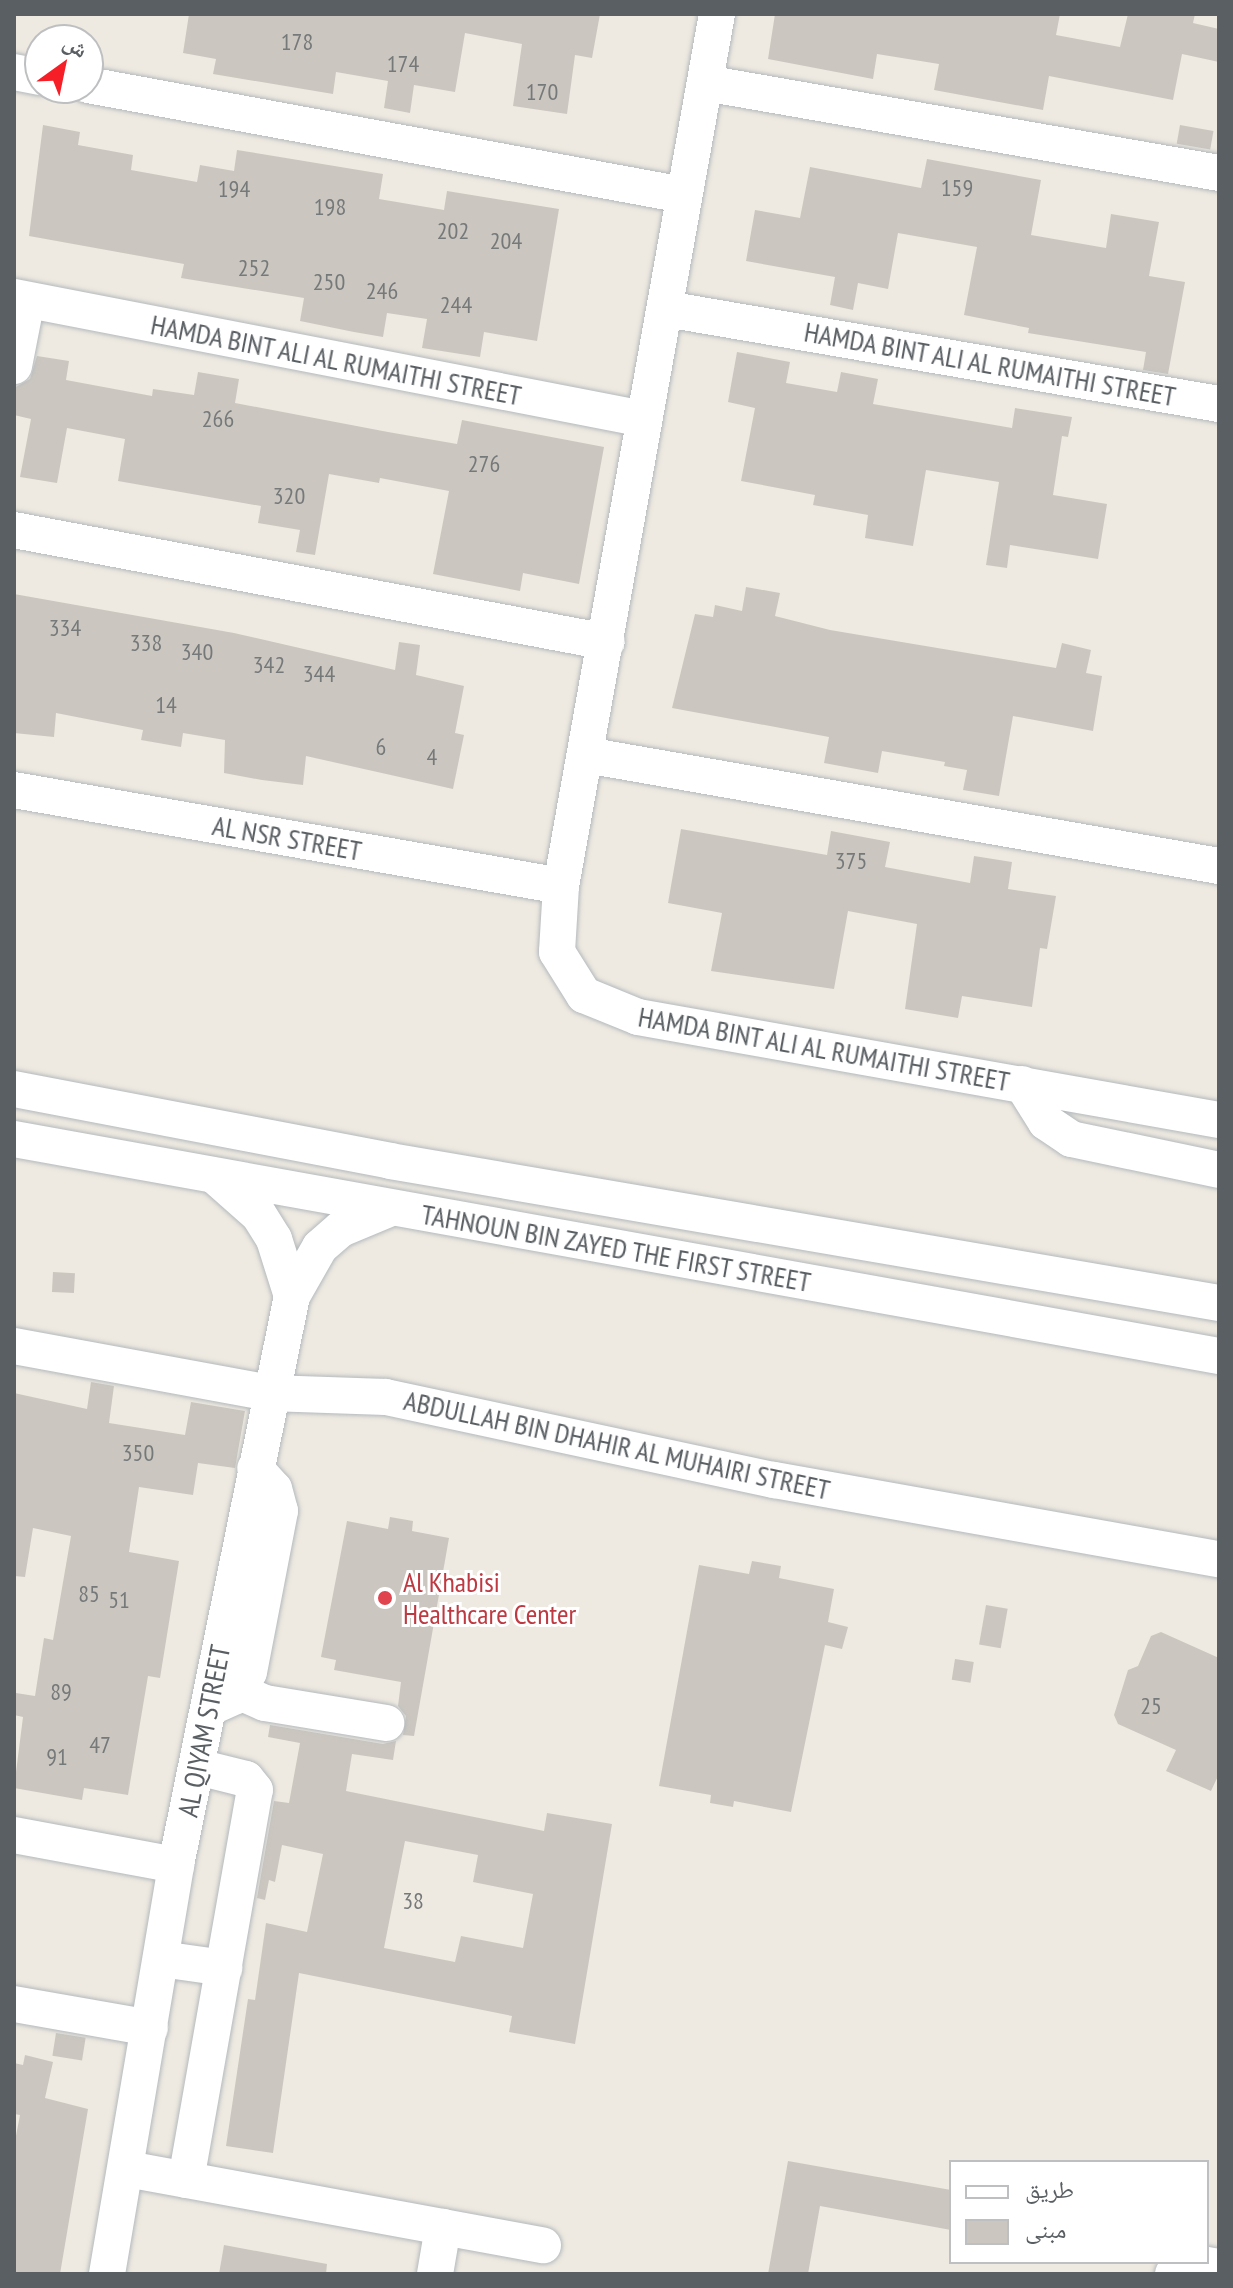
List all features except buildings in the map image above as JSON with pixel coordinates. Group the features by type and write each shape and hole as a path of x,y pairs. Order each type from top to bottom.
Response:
{"street":[{"name":"HAMDA BINT ALI AL RUMAITHI STREET","path":"717,14 554,927 557,952 584,995 606,1007 638,1017 1219,1120"},
{"path":"705,83 1219,173"},
{"path":"104,88 683,195"},
{"name":"HAMDA BINT ALI AL RUMAITHI STREET","path":"21,299 644,419"},
{"path":"14,366 21,299"},
{"name":"HAMDA BINT ALI AL RUMAITHI STREET","path":"666,309 1219,404"},
{"path":"14,530 607,642"},
{"path":"586,755 1219,866"},
{"name":"AL NSR STREET","path":"14,790 561,886"},
{"path":"1022,1084 1046,1122 1071,1139 1219,1170"},
{"name":"TAHNOUN BIN ZAYED THE FIRST STREET","path":"14,1089 390,1161 1219,1303"},
{"name":"TAHNOUN BIN ZAYED THE FIRST STREET","path":"14,1139 1219,1356"},
{"path":"215,1176 259,1215 274,1239 292,1296"},
{"name":"AL QIYAM STREET","path":"107,2274 176,1865 198,1767 225,1700 255,1468 292,1296 320,1247 341,1229 392,1207"},
{"name":"ABDULLAH BIN DHAHIR AL MUHAIRI STREET","path":"14,1346 269,1393 386,1397 759,1477 1219,1559"},
{"path":"225,1700 265,1703 386,1723"},
{"path":"186,2180 255,1790 246,1779 198,1767"},
{"path":"14,1835 176,1865"},
{"path":"161,1959 224,1968"},
{"path":"14,2004 150,2028"},
{"path":"127,2169 543,2245"},
{"path":"435,2274 443,2227"},
{"path":"1173,2274 1194,2264"}],"place":[{"name":"Al Khabisi Healthcare Center","path":"385,1598"}]}
